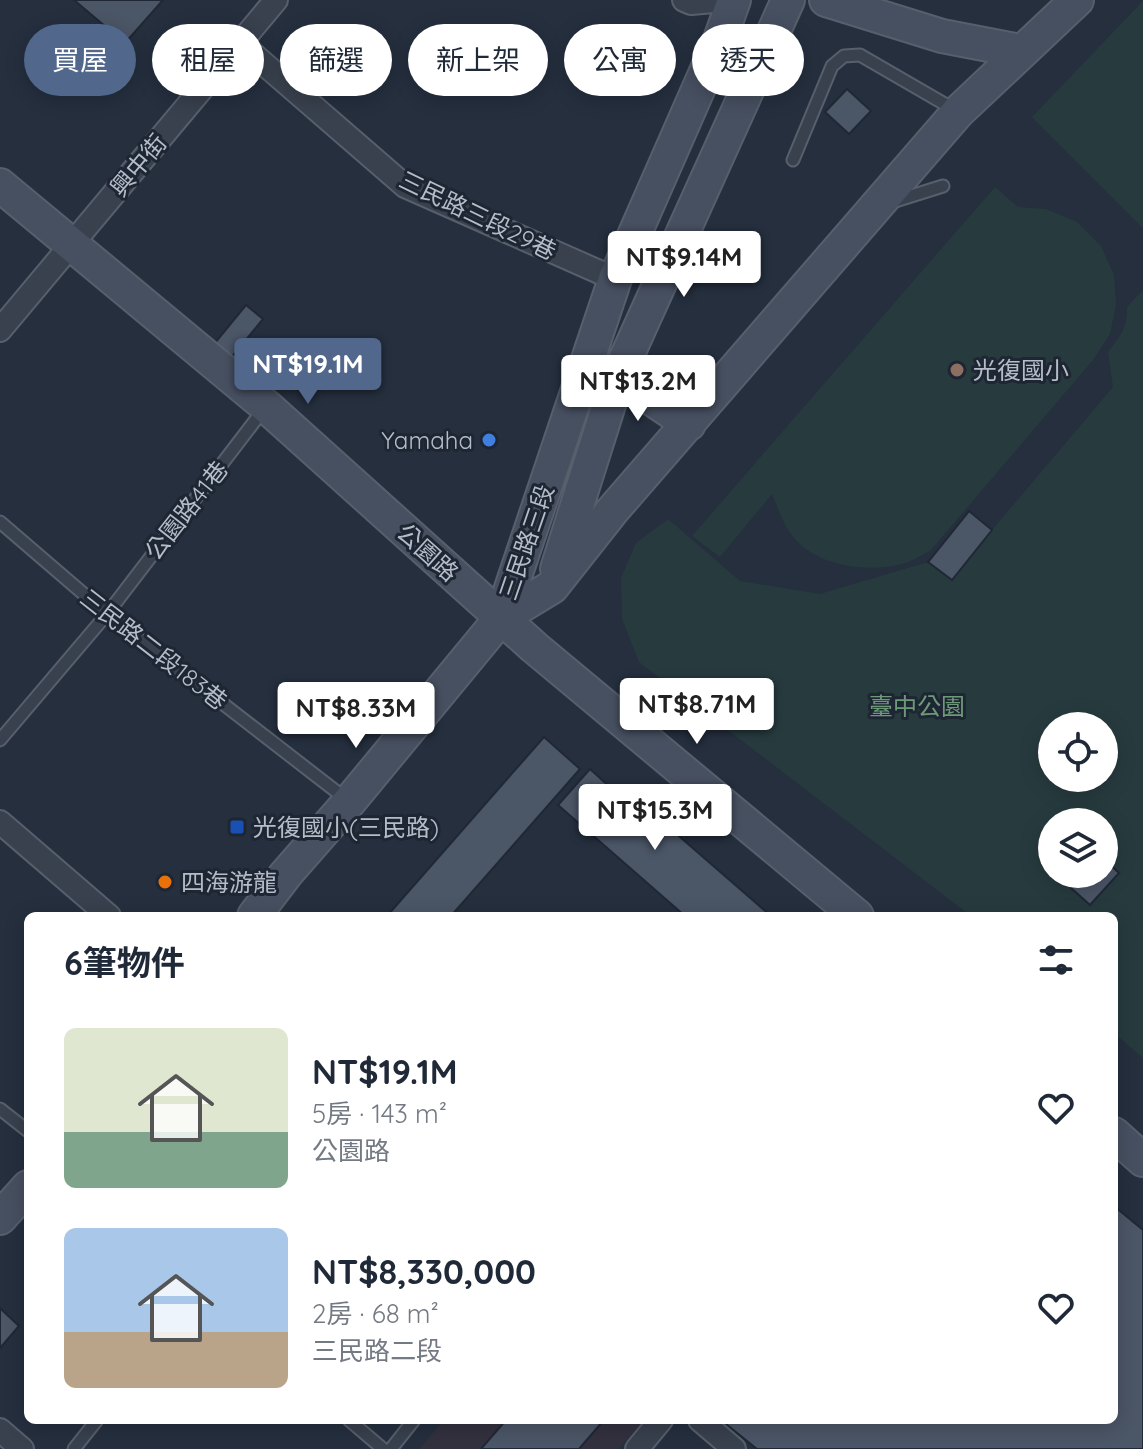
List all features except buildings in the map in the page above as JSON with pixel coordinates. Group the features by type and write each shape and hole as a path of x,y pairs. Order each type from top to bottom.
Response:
{"main road":[{"name":"三民路三段","path":"501,618 615,279 719,42 734,0"},
{"name":"三民路三段","path":"501,618 552,587 618,376 788,0"},
{"path":"826,0 942,36 1020,51"},
{"path":"552,587 612,511 958,112 1077,0"},
{"name":"公園路","path":"0,185 266,406 501,618 852,912"},
{"path":"618,376 689,424"},
{"path":"257,912 501,618"},
{"path":"1118,1138 1143,1160"},
{"path":"0,1218 24,1191"}],"street":[{"name":"興中街","path":"256,24 276,0"},
{"path":"684,0 691,3 725,0"},
{"name":"三民路三段29巷","path":"264,64 405,186 615,279"},
{"name":"興中街","path":"0,330 196,96"},
{"path":"0,822 104,912"},
{"path":"637,1449 658,1424"},
{"path":"705,1424 734,1449"},
{"path":"0,1430 22,1449"}],"lane":[{"path":"793,160 832,66 844,56 860,55 958,112"},
{"path":"873,208 943,186"},
{"name":"公園路41巷","path":"0,740 107,614 266,406"},
{"name":"三民路二段183巷","path":"0,522 107,614 349,802"},
{"path":"0,1109 24,1128"},
{"path":"74,1449 94,1424"},
{"path":"354,1424 383,1449"},
{"path":"391,1449 411,1424"}],"shaded area":[{"path":"441,1424 642,1424 618,1449 419,1449"}],"green space":[{"path":"1143,1 1143,228 1032,117"},
{"name":"光復國小","path":"995,187 1018,207 1046,209 1077,222 1101,246 1114,275 1116,304 1110,334 1093,360 930,551 888,567 857,567 826,560 801,545 791,534 772,494 720,557 692,536"},
{"name":"臺中公園","path":"1143,290 1143,1058 1118,1036 1118,912 966,912 639,662 622,619 621,578 636,543 668,519 740,581 820,594 928,562 969,511 992,530 1113,387 1108,352 1122,331 1127,307"}],"place":[{"name":"光復國小","path":"957,370"},
{"name":"Yamaha","path":"489,440"},
{"name":"光復國小(三民路)","path":"237,827"},
{"name":"四海游龍","path":"165,882"}]}
